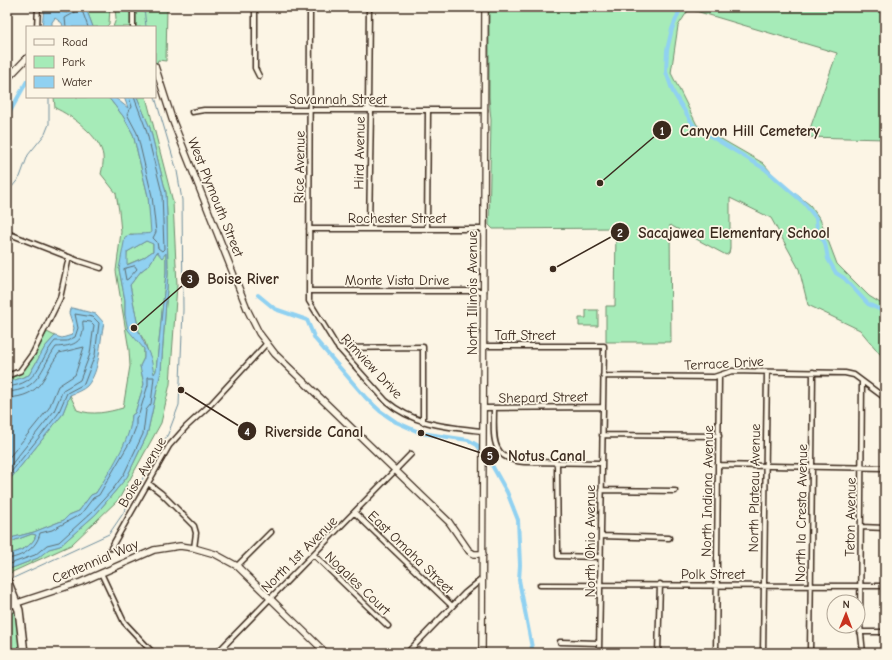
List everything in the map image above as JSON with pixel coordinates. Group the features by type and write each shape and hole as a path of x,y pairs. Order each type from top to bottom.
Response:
{"highway":[{"path":"7,580 17,603 24,653"}],"main road":[{"name":"Centennial Way","path":"7,606 17,603"}],"street":[{"path":"37,26 38,7"},
{"path":"133,7 133,26"},
{"path":"255,7 255,68 259,76"},
{"name":"Rice Avenue","path":"310,7 309,301 322,323"},
{"name":"Hird Avenue","path":"369,7 368,107 371,110 369,229"},
{"name":"North Illinois Avenue","path":"482,653 485,7"},
{"path":"7,79 26,59"},
{"name":"West Plymouth Street","path":"156,69 172,119 248,311 267,344 284,363 449,522 469,551 474,554 482,554"},
{"name":"Savannah Street","path":"192,112 204,110 485,110"},
{"path":"427,229 428,111"},
{"name":"Rochester Street","path":"309,229 484,229"},
{"path":"7,233 101,268"},
{"path":"7,376 20,371 33,353 60,298 69,257"},
{"name":"Monte Vista Drive","path":"309,291 484,291"},
{"name":"Rimview Drive","path":"322,323 338,348 394,408 423,422 442,427 482,431"},
{"name":"Boise Avenue","path":"111,548 169,446 267,344"},
{"name":"Taft Street","path":"484,346 567,346"},
{"name":"North Ohio Avenue","path":"567,346 604,346 599,653"},
{"path":"338,348 423,348 423,422"},
{"name":"Terrace Drive","path":"603,376 719,376 732,371 845,373 854,375 885,398"},
{"name":"North Plateau Avenue","path":"763,653 766,372"},
{"name":"North la Cresta Avenue","path":"810,653 813,372"},
{"name":"North Indiana Avenue","path":"716,653 719,376"},
{"name":"Teton Avenue","path":"860,594 862,381"},
{"name":"Shepard Street","path":"483,408 603,407"},
{"path":"494,408 494,440 499,452 504,457 516,462 601,463"},
{"path":"602,435 718,436"},
{"name":"North 1st Avenue","path":"217,653 411,454"},
{"path":"557,463 558,556 601,557"},
{"path":"718,466 885,468"},
{"path":"148,483 161,493 194,526 196,533 194,548"},
{"path":"601,490 675,491"},
{"name":"East Omaha Street","path":"355,513 452,606"},
{"path":"861,527 885,528"},
{"path":"237,566 271,532"},
{"path":"601,536 669,538"},
{"name":"Centennial Way","path":"17,603 101,574 154,550 180,546 194,548 215,554 237,566 326,653"},
{"name":"Nogales Court","path":"314,555 388,626"},
{"path":"101,574 124,622 153,653"},
{"path":"407,653 452,606 482,579"},
{"path":"658,653 660,584"},
{"name":"Polk Street","path":"540,585 717,584 885,586"},
{"path":"866,632 885,632"},
{"name":"Teton Avenue","path":"860,634 864,653"},
{"path":"560,642 599,643"}],"green space":[{"path":"83,7 110,7 109,24 107,26 93,26 87,11"},
{"path":"115,7 167,7 166,61 158,60 156,66 156,26 113,26 116,19"},
{"path":"489,7 885,7 885,139 807,137 837,53 689,9 678,26 671,73 697,125 763,163 778,180 810,205 820,219 837,264 869,296 885,306 885,360 860,330 808,305 799,269 771,218 730,198 730,248 729,253 726,255 670,225 671,342 606,342 606,306 615,306 616,228 493,229 489,225 491,120 489,97"},
{"path":"54,98 109,98 123,116 133,134 148,196 152,233 142,235 130,234 119,269 125,300 125,315 144,349 144,358 140,366 144,384 135,413 132,415 131,425 124,446 96,493 91,495 79,511 69,515 64,520 34,532 7,539 7,483 62,415 70,395 77,410 83,412 100,413 123,408 130,366 129,350 116,271 121,232 116,193 101,174 103,156 97,141 77,121 55,108"},
{"path":"137,98 146,98 173,202 177,285 170,384 161,423 119,499 71,545 8,574 7,570 38,558 48,549 60,546 96,514 127,477 147,435 161,371 168,274 166,193 150,128"},
{"path":"146,241 153,243 153,251 143,258 126,265 127,252"},
{"path":"157,252 164,255 166,253 166,273 156,371 154,374 145,342 139,332 130,285 141,271 149,265"},
{"path":"586,310 598,310 598,326 579,326 579,318 586,318"},
{"path":"47,332 55,336 45,347 29,375 7,383 7,378 21,371 32,360"},
{"path":"32,534 36,535 32,543 20,551 7,555 7,543"},
{"path":"16,611 21,653 7,653 7,614"}],"water":[{"path":"44,7 58,7 60,11 67,13 76,7 83,7 87,11 93,26 63,26 62,23 55,18 52,22 52,26 42,26"},
{"path":"109,98 115,98 128,108 124,98 137,98 150,128 166,193 168,274 161,371 147,435 127,477 96,514 60,546 49,549 38,558 7,570 7,555 20,551 28,546 32,543 36,535 32,534 7,543 7,539 34,532 64,520 69,515 79,511 91,495 96,493 124,445 131,425 132,415 135,413 144,384 140,366 144,358 144,349 128,330 125,315 125,300 119,269 125,237 151,233 148,196 133,134 123,116","holes":["146,241 153,244 153,251 143,258 127,265 127,252","157,252 162,258 166,253 166,273 156,371 154,374 151,358 139,332 130,285 141,271 149,265"]},
{"path":"72,308 96,314 104,323 95,372 92,380 87,386 70,395 62,415 7,483 7,383 29,375 45,347 55,336 62,338 72,335 74,328 69,313 70,309"}],"waterway":[{"path":"144,7 146,26"},
{"path":"681,7 672,29 667,50 666,72 673,92 694,126 765,169 804,203 816,218 817,230 825,243 828,259 836,273 844,278 868,304 885,312"},
{"path":"7,117 26,83"},
{"path":"7,193 20,177 28,155 45,134 49,124 49,98"},
{"path":"9,580 109,534 122,515 168,434 179,405 183,310 182,200 177,171 155,98"},
{"path":"258,295 275,309 307,320 315,339 366,398 380,411 396,422 421,433 468,440 477,445 489,460 507,492 518,520 520,565 519,580 533,653"}],"place":[{"name":"Canyon Hill Cemetery","path":"600,183"},
{"name":"Sacajawea Elementary School","path":"553,269"},
{"name":"Boise River","path":"134,328"},
{"name":"Riverside Canal","path":"181,390"},
{"name":"Notus Canal","path":"421,433"}]}
